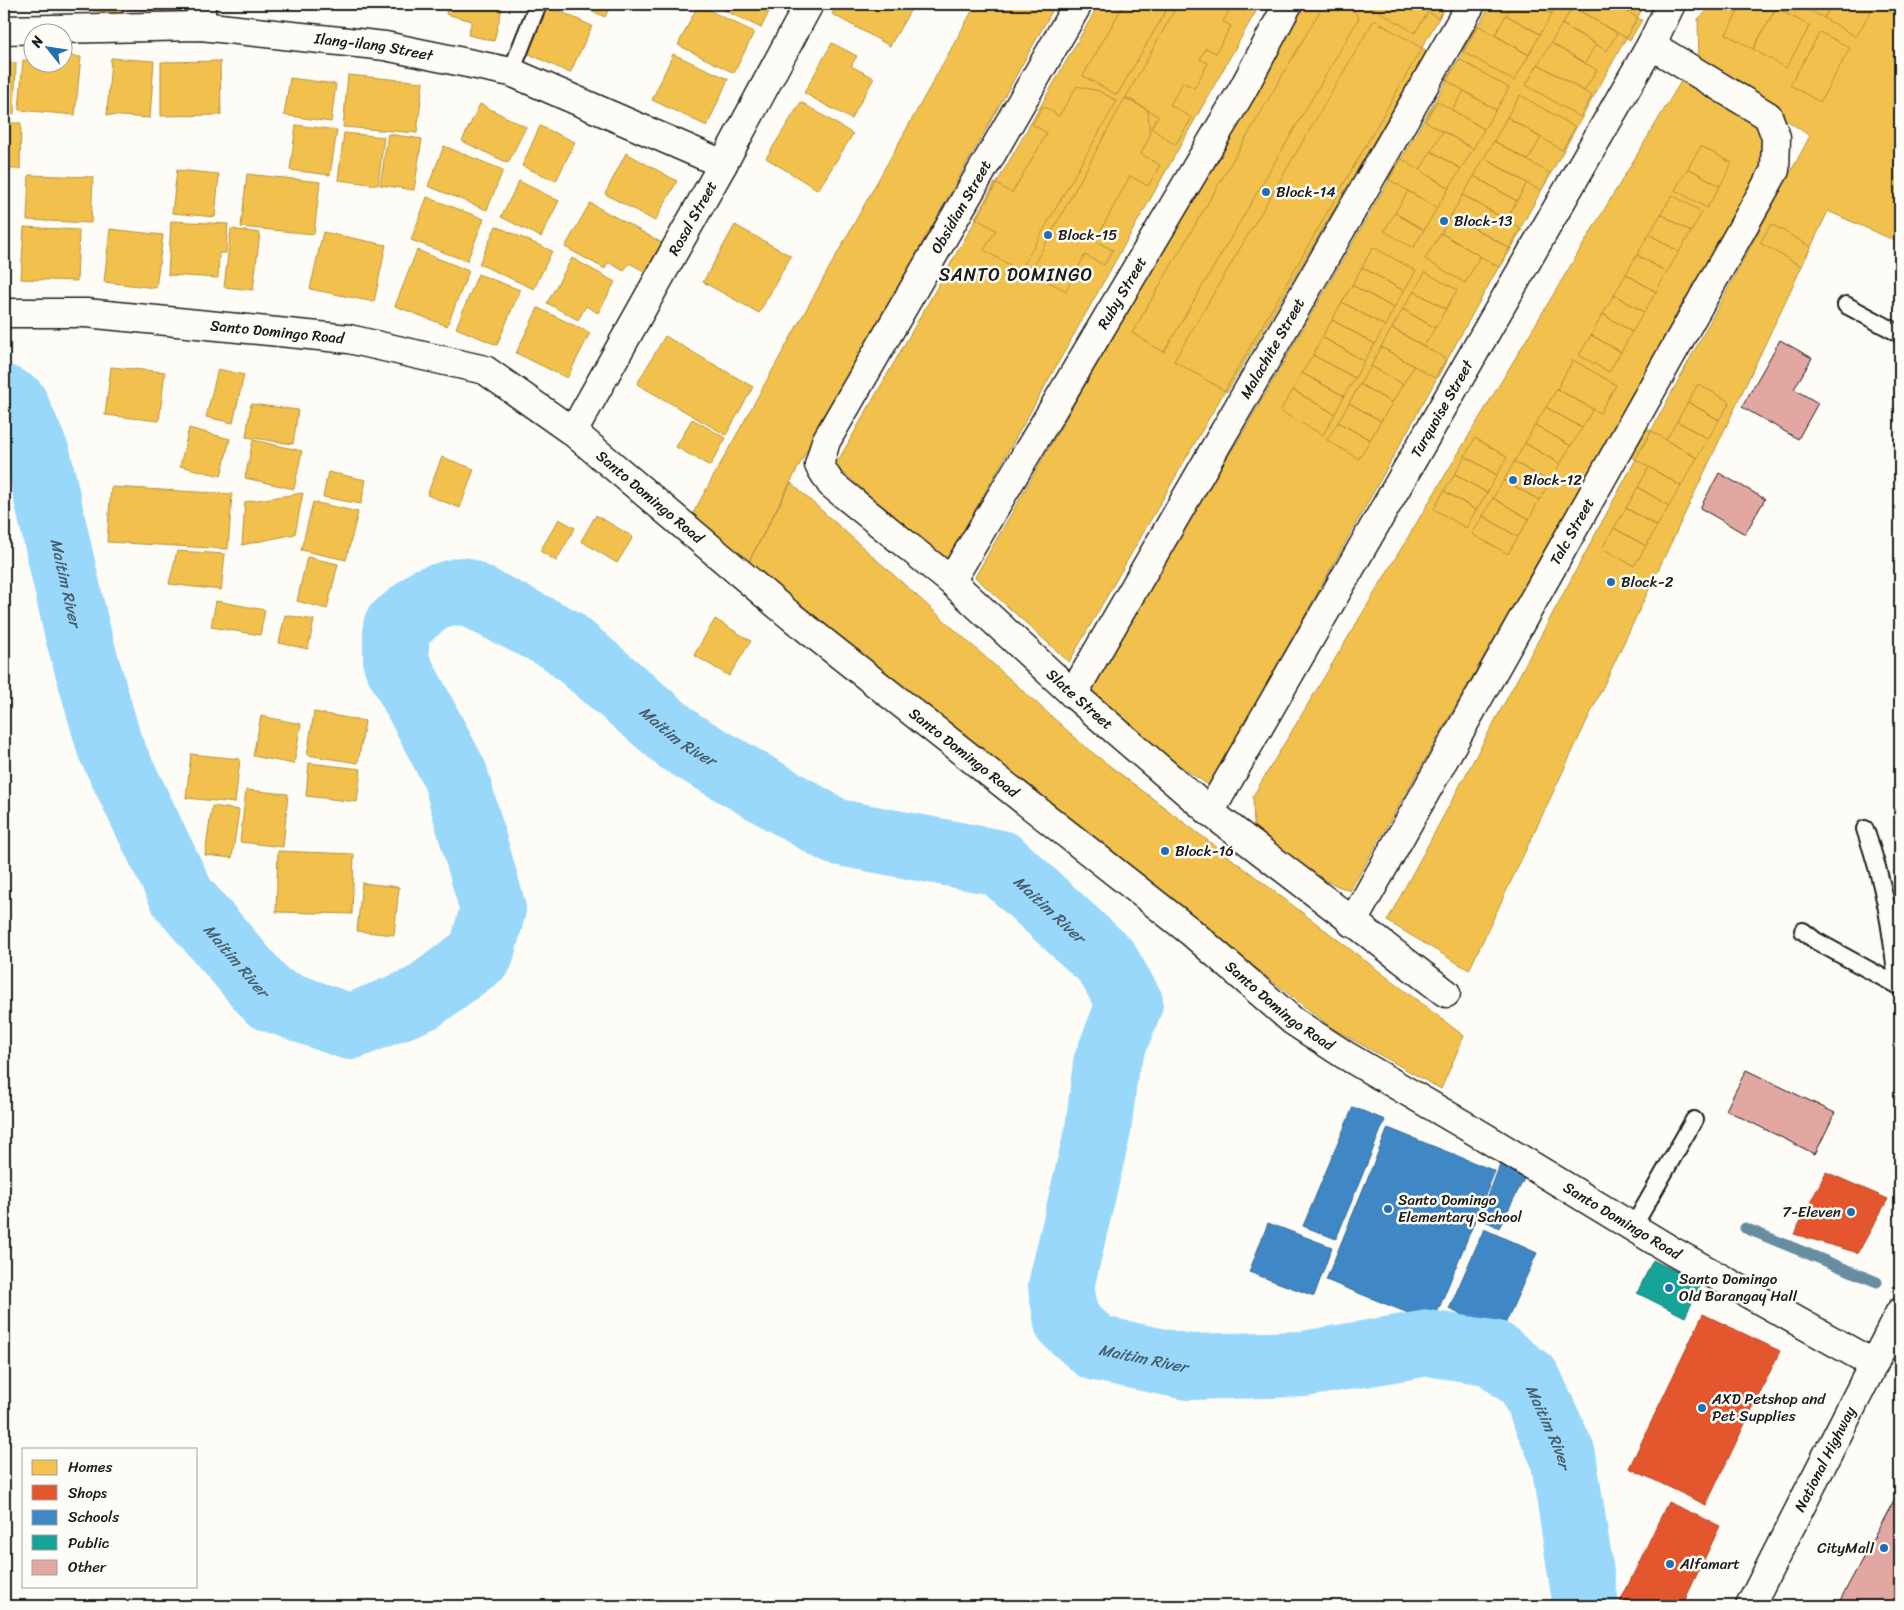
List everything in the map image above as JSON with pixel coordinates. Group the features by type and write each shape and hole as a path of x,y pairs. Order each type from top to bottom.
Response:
{"street":[{"name":"Rosal Street","path":"573,432 723,164 809,4"},
{"name":"Obsidian Street","path":"819,465 826,441 1078,4"},
{"name":"Ruby Street","path":"951,581 1243,89 1288,4"},
{"name":"Malachite Street","path":"1073,694 1471,4"},
{"name":"Turquoise Street","path":"1210,812 1651,45 1671,4"},
{"name":"Ilang-ilang Street","path":"4,30 201,15 385,46 511,72 723,164"},
{"name":"Talc Street","path":"1352,923 1776,170 1776,137 1768,116 1651,45"},
{"name":"Santo Domingo Road","path":"4,313 86,313 349,338 485,370 573,432 792,617 1191,932 1293,1021 1345,1055 1633,1227 1874,1364"},
{"name":"Slate Street","path":"819,465 831,484 951,581 1073,694 1210,812 1352,923 1446,993"},
{"name":"National Highway","path":"1750,1606 1900,1312"}],"lane":[{"path":"511,72 538,4"},
{"path":"1846,305 1900,334"},
{"path":"1865,828 1880,869 1892,929 1899,986"},
{"path":"1803,931 1816,941 1899,986"},
{"path":"1633,1227 1694,1120"}],"building: Homes":[{"path":"78,4 124,4 123,13 78,10"},
{"path":"128,4 186,4 185,13 128,9"},
{"path":"448,4 503,4 494,41 468,35 472,21 446,14"},
{"path":"577,4 611,4 605,17"},
{"path":"711,4 773,4 761,28"},
{"path":"837,4 914,4 890,46 832,14"},
{"path":"976,4 1056,4 814,437 746,567 692,515"},
{"name":"Block-15","path":"1099,4 1260,4 947,560 835,466"},
{"path":"1124,4 1170,4 1117,95 1083,76"},
{"path":"1178,4 1244,4 1232,5 1223,22 1231,26 1216,53 1206,48 1200,59 1208,63 1194,88 1183,82 1170,105 1192,118 1175,145 1151,128 1158,116 1126,97"},
{"name":"Block-14","path":"1296,4 1447,4 1069,662 975,577 1088,380"},
{"path":"1324,4 1349,4 1359,18 1164,352 1132,333"},
{"path":"1367,4 1446,4 1438,18 1428,12 1415,33"},
{"name":"Block-13","path":"1491,4 1645,4 1210,786 1073,694 1239,439"},
{"path":"1513,4 1534,4 1552,14 1540,34 1506,15"},
{"path":"1534,4 1558,4 1552,14"},
{"path":"1574,4 1614,4 1642,20 1630,40 1573,7"},
{"path":"1614,4 1635,4 1629,13"},
{"name":"Block-2","path":"1715,4 1876,4 1900,17 1900,243 1828,211 1469,970 1387,921 1810,136 1699,61 1698,19"},
{"path":"1742,4 1769,4 1776,8 1753,49 1726,34"},
{"path":"1798,4 1832,4 1824,18"},
{"path":"1832,4 1862,4 1872,9 1856,37 1824,18"},
{"path":"698,5 754,32 734,73 678,45"},
{"path":"549,6 592,26 570,73 527,53"},
{"path":"1573,7 1617,33 1607,51 1562,24"},
{"path":"1776,8 1810,26 1786,68 1753,49"},
{"path":"1506,15 1540,34 1529,55 1495,35"},
{"path":"1374,20 1427,51 1227,392 1174,361"},
{"path":"1562,24 1596,44 1585,63 1551,43"},
{"path":"1477,25 1529,55 1514,81 1462,51"},
{"path":"1820,32 1850,48 1820,102 1790,85"},
{"path":"832,43 857,56 851,66 874,78 851,119 804,93"},
{"path":"1551,43 1597,70 1584,91 1538,64"},
{"path":"673,54 728,79 707,126 652,100"},
{"path":"72,56 81,57 75,115 19,110 22,72 72,72"},
{"path":"111,58 154,61 150,118 107,115"},
{"path":"1459,59 1509,88 1496,110 1446,80"},
{"path":"220,61 221,115 161,116 161,62"},
{"path":"4,62 16,63 14,114 4,114"},
{"path":"1538,64 1592,96 1580,117 1526,85"},
{"path":"348,75 423,82 417,133 343,127"},
{"path":"290,78 336,84 331,122 284,115"},
{"name":"Block-12","path":"1683,78 1760,119 1765,164 1350,891 1326,881 1254,829 1253,796"},
{"path":"1077,86 1099,91 1117,101 1020,271 984,250 996,230 975,218 995,183 1012,193 1047,133 1032,124 1043,106 1059,116"},
{"path":"1464,91 1496,110 1484,129 1452,110"},
{"path":"1520,95 1575,127 1562,150 1507,117"},
{"path":"1125,98 1148,110 1150,136 1141,154 1160,165 1148,186 1130,176 1095,241 1113,250 1104,265 1085,255 1066,291 1030,272"},
{"path":"1437,101 1484,129 1473,149 1425,121"},
{"path":"801,102 853,134 818,190 766,158"},
{"path":"480,104 526,127 508,163 462,141"},
{"path":"1507,117 1541,138 1528,160 1494,141"},
{"path":"4,123 21,123 20,169 4,169"},
{"path":"296,125 337,130 330,175 290,170"},
{"path":"540,126 575,142 556,181 522,166"},
{"path":"1443,131 1473,149 1461,169 1431,151"},
{"path":"344,133 384,137 378,185 338,180"},
{"path":"388,134 422,139 414,190 380,185"},
{"path":"1494,141 1551,174 1541,191 1484,158"},
{"path":"444,146 503,170 487,210 428,186"},
{"path":"1701,146 1732,163 1720,186 1688,168"},
{"path":"1431,151 1461,169 1449,188 1420,170"},
{"path":"626,153 677,181 655,221 605,194"},
{"path":"1400,158 1449,188 1437,208 1388,179"},
{"path":"1484,158 1527,183 1517,201 1474,176"},
{"path":"1688,168 1720,186 1707,208 1675,190"},
{"path":"177,170 219,174 215,217 172,213"},
{"path":"247,174 320,182 314,234 241,227"},
{"path":"29,175 93,177 91,223 27,220"},
{"path":"1474,176 1517,201 1506,220 1463,195"},
{"path":"519,181 559,201 541,237 501,217"},
{"path":"1408,191 1437,208 1424,230 1395,213"},
{"path":"1463,195 1522,229 1511,249 1451,215"},
{"path":"1672,195 1702,212 1691,232 1661,214"},
{"path":"427,197 484,219 467,261 411,240"},
{"path":"590,203 666,245 650,274 629,263 624,271 608,262 605,269 565,247"},
{"path":"1395,213 1424,230 1413,248 1384,231"},
{"path":"1661,214 1691,232 1679,252 1649,234"},
{"path":"1451,215 1511,249 1500,268 1441,233"},
{"path":"171,221 228,224 226,253 219,253 218,278 168,275"},
{"path":"1771,224 1811,247 1801,266 1760,243"},
{"path":"735,225 791,256 759,313 703,282"},
{"path":"496,226 552,251 534,289 479,264"},
{"path":"24,227 79,230 77,281 21,279"},
{"path":"110,229 163,235 156,288 104,282"},
{"path":"231,229 260,233 253,290 224,287"},
{"path":"323,232 386,245 374,302 310,289"},
{"path":"1441,233 1480,256 1465,283 1425,259"},
{"path":"1649,234 1679,252 1667,272 1637,255"},
{"path":"1373,247 1416,271 1404,291 1362,267"},
{"path":"417,250 469,271 447,326 395,306"},
{"path":"1637,255 1667,272 1656,292 1626,274"},
{"path":"572,258 615,282 598,313 586,306 578,320 547,303"},
{"path":"1362,267 1404,291 1394,308 1352,285"},
{"path":"1425,272 1457,290 1446,309 1414,291"},
{"path":"478,274 520,290 497,345 456,328"},
{"path":"1626,274 1656,292 1644,312 1614,295"},
{"path":"1352,285 1394,308 1385,326 1342,302"},
{"path":"1414,291 1446,309 1435,328 1403,309"},
{"path":"1614,295 1644,312 1632,332 1603,314"},
{"path":"1342,302 1385,326 1375,344 1332,320"},
{"path":"538,308 590,333 567,378 516,353"},
{"path":"1403,309 1435,328 1424,346 1392,328"},
{"path":"1603,314 1632,332 1621,352 1591,335"},
{"path":"1332,320 1375,344 1364,361 1322,337"},
{"path":"1392,328 1446,359 1435,378 1381,347"},
{"path":"1591,335 1621,352 1609,372 1579,355"},
{"path":"665,336 753,387 726,435 637,384"},
{"path":"1322,337 1364,361 1355,378 1313,355"},
{"path":"1381,347 1414,366 1403,384 1371,366"},
{"path":"1313,355 1355,378 1344,396 1302,373"},
{"path":"1573,360 1616,385 1600,413 1557,389"},
{"path":"1371,366 1403,384 1392,403 1360,384"},
{"path":"111,367 165,372 159,421 105,415"},
{"path":"218,369 244,375 233,423 206,417"},
{"path":"1302,373 1344,396 1335,414 1293,390"},
{"path":"1360,384 1392,403 1381,421 1349,403"},
{"path":"1698,384 1730,402 1719,420 1688,402"},
{"path":"1557,389 1593,409 1582,428 1546,407"},
{"path":"1293,390 1335,414 1323,435 1280,411"},
{"path":"1688,402 1719,420 1708,439 1677,421"},
{"path":"1349,403 1381,421 1370,440 1338,422"},
{"path":"251,404 298,410 293,444 246,437"},
{"path":"1546,407 1582,428 1571,446 1535,425"},
{"path":"692,419 726,438 710,466 676,447"},
{"path":"1677,421 1708,439 1697,458 1666,440"},
{"path":"1338,422 1370,440 1359,459 1327,440"},
{"path":"1535,425 1571,446 1560,464 1525,443"},
{"path":"189,428 230,439 221,476 180,466"},
{"path":"1646,428 1697,458 1681,486 1630,456"},
{"path":"1475,438 1507,457 1497,475 1465,456"},
{"path":"253,440 302,451 294,489 245,478"},
{"path":"1525,443 1560,464 1550,482 1514,462"},
{"path":"1465,456 1497,475 1487,493 1455,474"},
{"path":"442,457 474,469 460,508 427,495"},
{"path":"1514,462 1550,482 1539,500 1504,480"},
{"path":"1649,467 1681,486 1669,506 1638,487"},
{"path":"328,472 366,480 361,504 323,497"},
{"path":"1455,474 1487,493 1476,510 1444,491"},
{"path":"1504,480 1539,500 1529,519 1493,498"},
{"name":"Block-16","path":"791,483 1089,750 1464,1036 1441,1089 1332,1028 746,567"},
{"path":"111,487 232,494 228,549 107,542"},
{"path":"1638,487 1669,506 1657,526 1626,508"},
{"path":"1444,491 1476,510 1466,528 1434,509"},
{"path":"303,493 295,534 242,545 245,502"},
{"path":"1493,498 1529,519 1518,537 1483,516"},
{"path":"313,502 358,512 346,560 301,550"},
{"path":"1626,508 1657,526 1646,546 1614,528"},
{"path":"596,515 633,537 617,563 581,541"},
{"path":"1483,516 1518,537 1508,554 1472,534"},
{"path":"559,519 575,528 556,561 540,551"},
{"path":"1614,528 1646,546 1634,566 1602,548"},
{"path":"177,551 225,554 221,590 169,584"},
{"path":"307,557 338,564 327,609 297,601"},
{"path":"216,601 265,610 260,635 211,627"},
{"path":"285,615 314,620 308,649 279,643"},
{"path":"715,619 751,641 729,676 694,655"},
{"path":"314,712 365,721 358,763 307,755"},
{"path":"261,716 301,724 294,764 253,756"},
{"path":"191,754 240,759 235,803 186,798"},
{"path":"309,763 361,769 357,802 306,796"},
{"path":"246,790 288,794 283,847 240,842"},
{"path":"212,806 239,810 232,858 205,855"},
{"path":"278,851 354,854 352,914 276,912"},
{"path":"362,883 399,887 394,935 357,931"}],"building: Shops":[{"path":"1826,1172 1888,1199 1858,1253 1794,1234"},
{"path":"1703,1314 1780,1351 1706,1505 1629,1468"},
{"name":"Alfamart","path":"1668,1502 1720,1526 1682,1606 1630,1606 1620,1602"}],"building: Schools":[{"path":"1353,1107 1385,1120 1336,1239 1303,1226"},
{"path":"1388,1128 1495,1171 1433,1323 1326,1280"},
{"path":"1501,1162 1526,1175 1499,1228 1480,1218"},
{"path":"1268,1223 1332,1247 1314,1296 1249,1272"},
{"path":"1484,1229 1537,1253 1501,1333 1449,1309"}],"building: Public":[{"name":"Santo Domingo Old Barangay Hall","path":"1653,1260 1701,1284 1685,1317 1637,1293"}],"building: Other":[{"path":"1780,340 1812,358 1794,389 1818,403 1798,439 1742,407"},
{"path":"1719,473 1765,499 1745,534 1700,508"},
{"path":"1746,1070 1835,1113 1815,1154 1726,1110"},
{"name":"CityMall","path":"1900,1489 1900,1606 1837,1606"}],"waterway":[{"name":"Maitim River","path":"4,398 15,404 38,457 77,631 110,747 183,898 269,998 350,1027 422,998 481,954 493,909 455,775 396,662 396,627 430,599 462,590 562,640 681,742 836,832 1000,863 1106,961 1130,1003 1106,1064 1098,1130 1061,1286 1067,1322 1096,1348 1188,1367 1304,1364 1428,1343 1493,1353 1529,1381 1563,1456 1586,1606"},
{"path":"1745,1228 1877,1282"}],"place":[{"name":"Block-14","path":"1266,192"},
{"name":"Block-13","path":"1444,221"},
{"name":"Block-15","path":"1048,235"},
{"name":"Block-12","path":"1513,480"},
{"name":"Block-2","path":"1611,582"},
{"name":"Block-16","path":"1165,851"},
{"name":"Santo Domingo Elementary School","path":"1388,1209"},
{"name":"7-Eleven","path":"1851,1212"},
{"name":"Santo Domingo Old Barangay Hall","path":"1669,1288"},
{"name":"AXD Petshop and Pet Supplies","path":"1702,1408"},
{"name":"CityMall","path":"1884,1548"},
{"name":"Alfamart","path":"1670,1564"}],"district":[{"name":"SANTO DOMINGO","path":"1016,275"}]}
